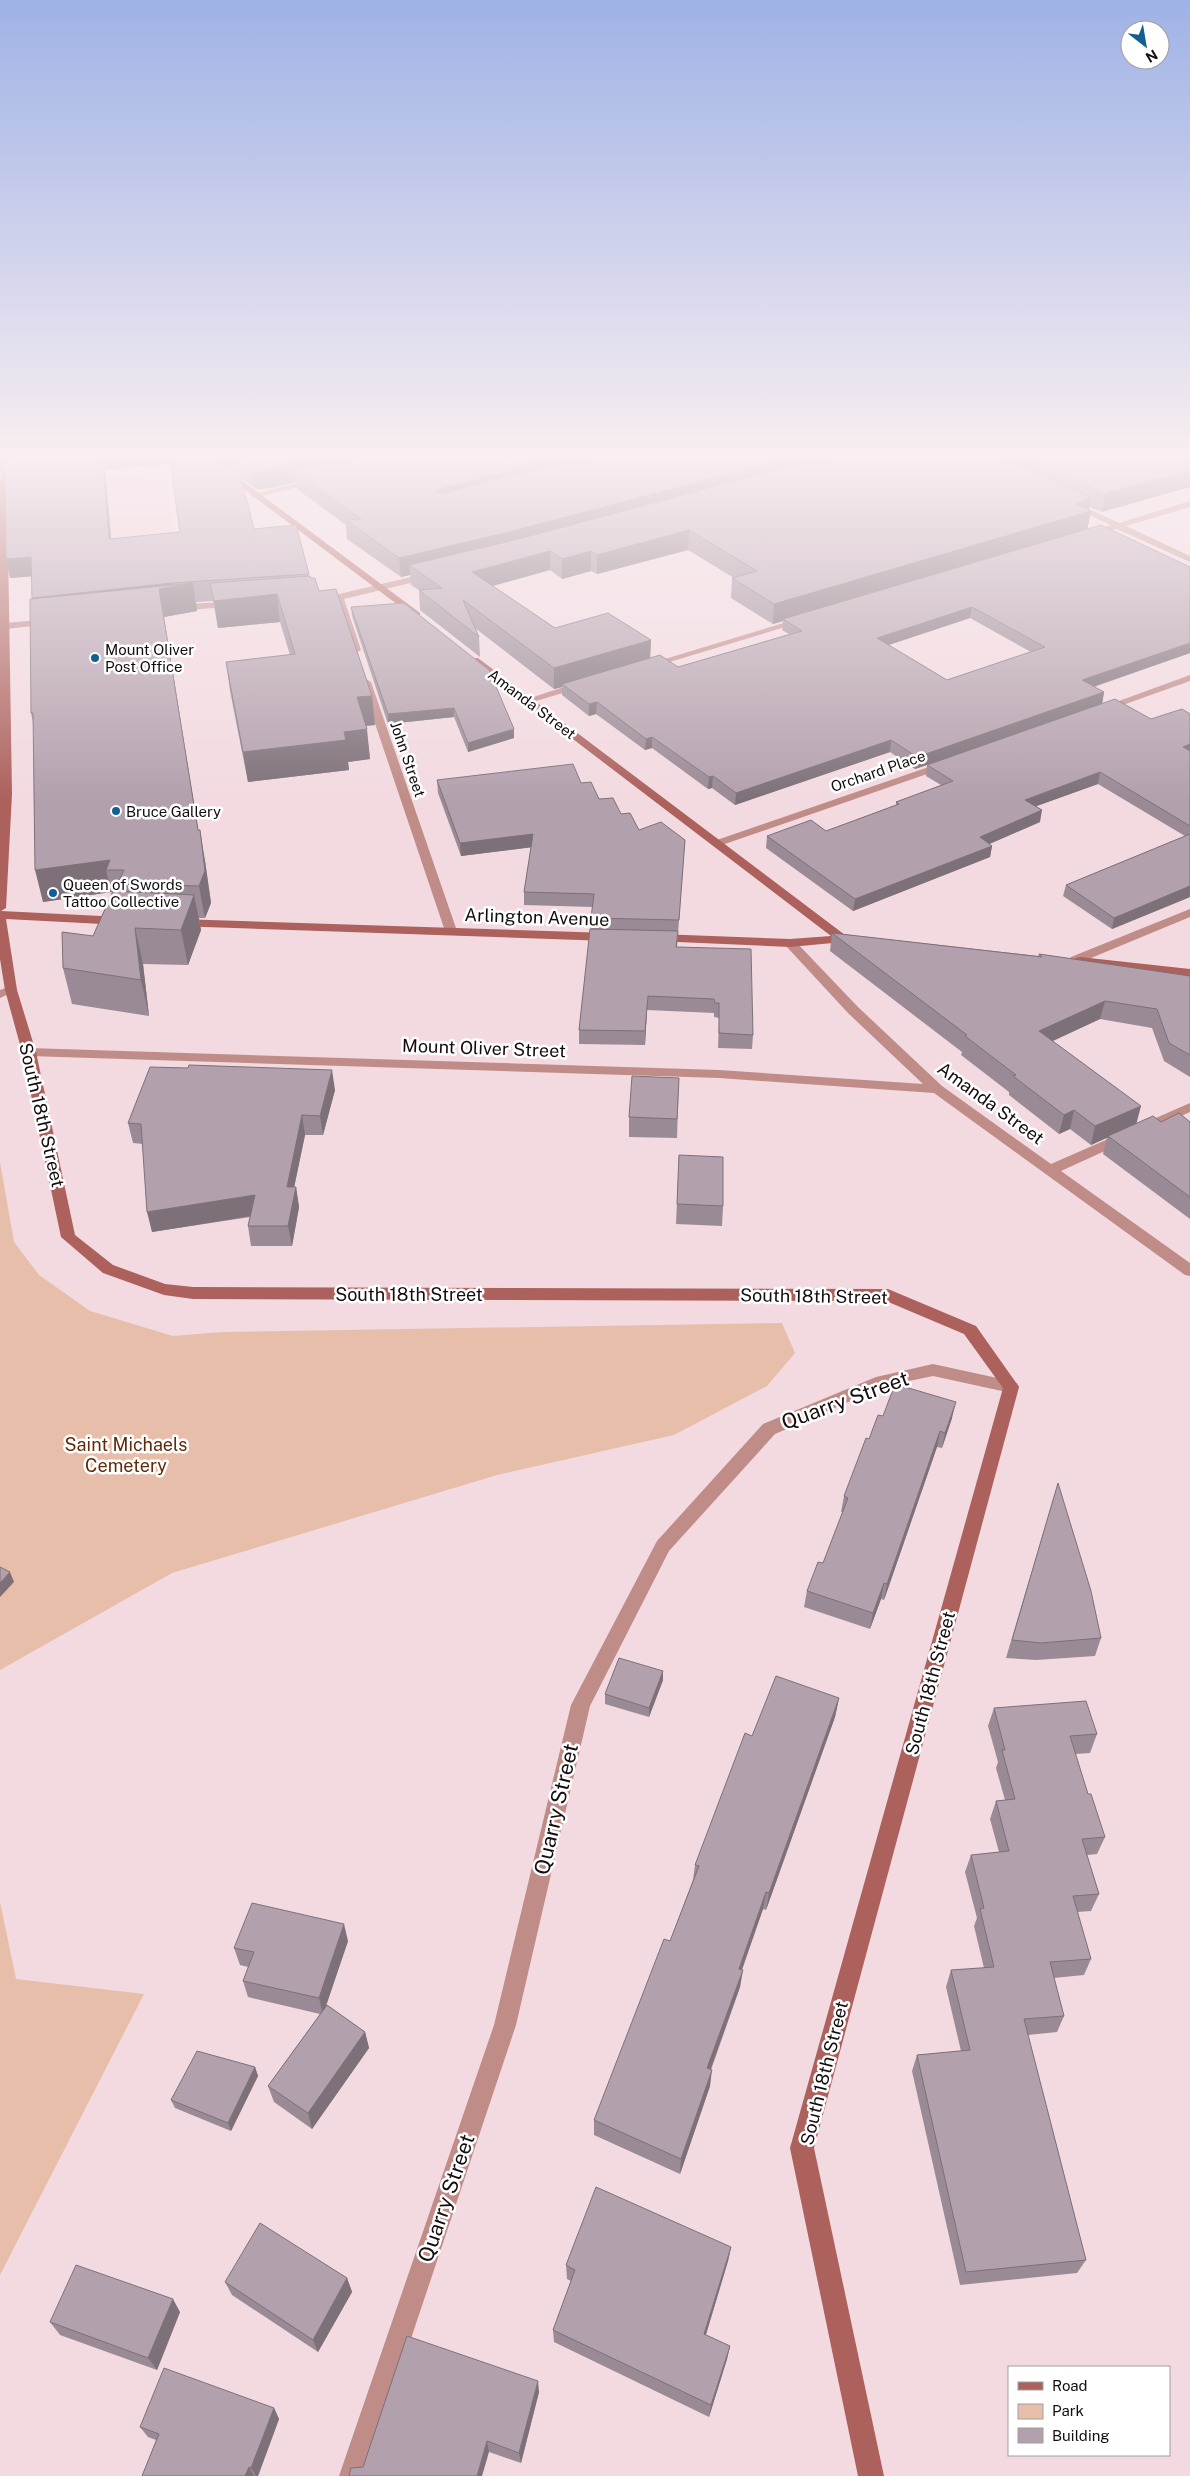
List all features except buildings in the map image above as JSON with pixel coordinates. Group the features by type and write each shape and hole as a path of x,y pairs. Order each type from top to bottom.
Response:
{"main road":[{"path":"0,908 6,794 6,626 2,569"},
{"path":"355,569 428,624"},
{"name":"Amanda Street","path":"466,654 840,937"},
{"path":"0,916 129,921"},
{"name":"South 18th Street","path":"0,916 5,992 29,1052 68,1236 108,1269 164,1288 193,1293 888,1295 970,1330 1011,1387 802,2148 871,2476"},
{"name":"Arlington Avenue","path":"168,923 620,937"},
{"path":"650,938 790,943 840,937 865,940"},
{"path":"1070,960 1190,973"}],"street":[{"path":"310,599 339,597 438,574"},
{"name":"John Street","path":"339,597 450,931"},
{"path":"172,609 243,604"},
{"path":"639,668 808,618"},
{"path":"6,626 62,620"},
{"path":"1096,711 1190,678"},
{"path":"526,701 592,682"},
{"name":"Orchard Place","path":"718,843 954,760"},
{"path":"1070,960 1190,913"},
{"name":"Amanda Street","path":"790,943 853,1010 937,1089 1190,1271"},
{"name":"Mount Oliver Street","path":"29,1052 719,1074 937,1089"},
{"path":"1051,1170 1190,1107"},
{"name":"Quarry Street","path":"352,2476 505,2025 581,1705 663,1546 769,1429 882,1382 933,1370 981,1382 1011,1387"}],"shaded area":[{"path":"28,569 137,569 28,578"}],"green space":[{"name":"Saint Michaels Cemetery","path":"0,1162 14,1242 39,1275 90,1311 173,1336 222,1332 782,1323 795,1353 767,1386 674,1435 497,1475 172,1573 0,1670"},
{"path":"0,1902 16,1979 144,1994 0,2275"}],"place":[{"name":"Mount Oliver Post Office","path":"95,658"},
{"name":"Bruce Gallery","path":"116,811"},
{"name":"Queen of Swords Tattoo Collective","path":"53,893"}]}
